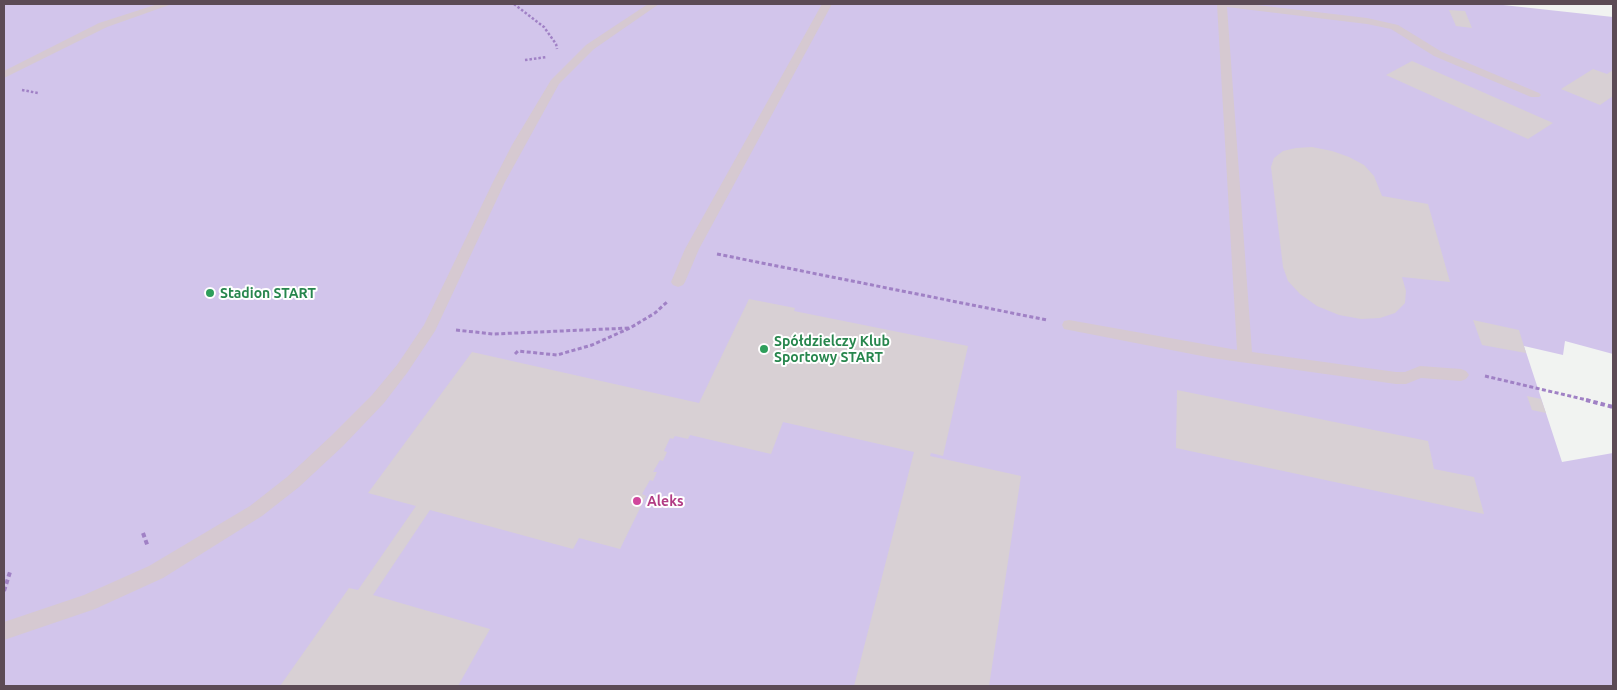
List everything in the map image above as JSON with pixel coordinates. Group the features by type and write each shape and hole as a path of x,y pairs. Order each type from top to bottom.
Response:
{"lane":[{"path":"4,75 103,25 167,4"},
{"path":"4,631 88,603 156,572 256,511 293,482 337,441 378,398 402,369 430,327 503,174 555,82 590,47 654,4"},
{"path":"678,282 692,249 827,4"},
{"path":"1245,356 1224,4 1367,21 1394,27 1438,54 1535,95"},
{"path":"1069,325 1212,352 1396,378 1406,378 1420,372 1461,375"}],"path":[{"path":"514,4 544,27 556,44 560,60 555,82"},
{"path":"526,60 559,55"},
{"path":"692,249 1048,320"},
{"path":"515,354 518,351 545,355 564,354 592,345 630,328 655,313 672,296 678,282"},
{"path":"430,327 493,334 630,328"},
{"path":"1478,375 1537,387 1613,407"},
{"path":"4,591 10,572"}],"shaded area":[{"name":"Spółdzielczy Klub Sportowy START","path":"4,4 1494,4 1613,17 1613,354 1565,341 1563,355 1524,346 1562,462 1613,453 1613,686 4,686"}],"building":[{"path":"1449,10 1465,11 1472,28 1456,26"},
{"path":"1412,61 1553,123 1528,139 1386,75"},
{"path":"1593,69 1607,74 1613,70 1613,96 1600,105 1561,89"},
{"path":"1312,147 1332,151 1364,165 1374,176 1382,196 1428,204 1450,282 1402,277 1406,291 1405,303 1395,313 1380,318 1361,319 1339,315 1317,306 1300,294 1288,281 1283,267 1271,167 1274,158 1283,151"},
{"path":"749,299 795,308 794,311 968,346 943,456 931,453 930,456 1021,476 989,686 854,686 914,452 783,422 771,454 690,435 688,439 675,436 673,439 670,438 664,451 667,452 663,461 660,460 653,472 657,472 653,481 650,480 642,494 646,496 620,549 579,538 573,549 430,510 373,595 490,629 458,686 280,686 349,588 358,590 416,506 368,493 472,352 699,403"},
{"path":"1473,320 1519,330 1526,353 1482,345"},
{"path":"1177,390 1428,441 1434,469 1474,477 1484,514 1176,448"},
{"path":"1527,396 1541,399 1546,413 1532,410"}],"place":[{"name":"Stadion START","path":"210,293"},
{"name":"Spółdzielczy Klub Sportowy START","path":"764,349"},
{"name":"Aleks","path":"637,501"}]}
